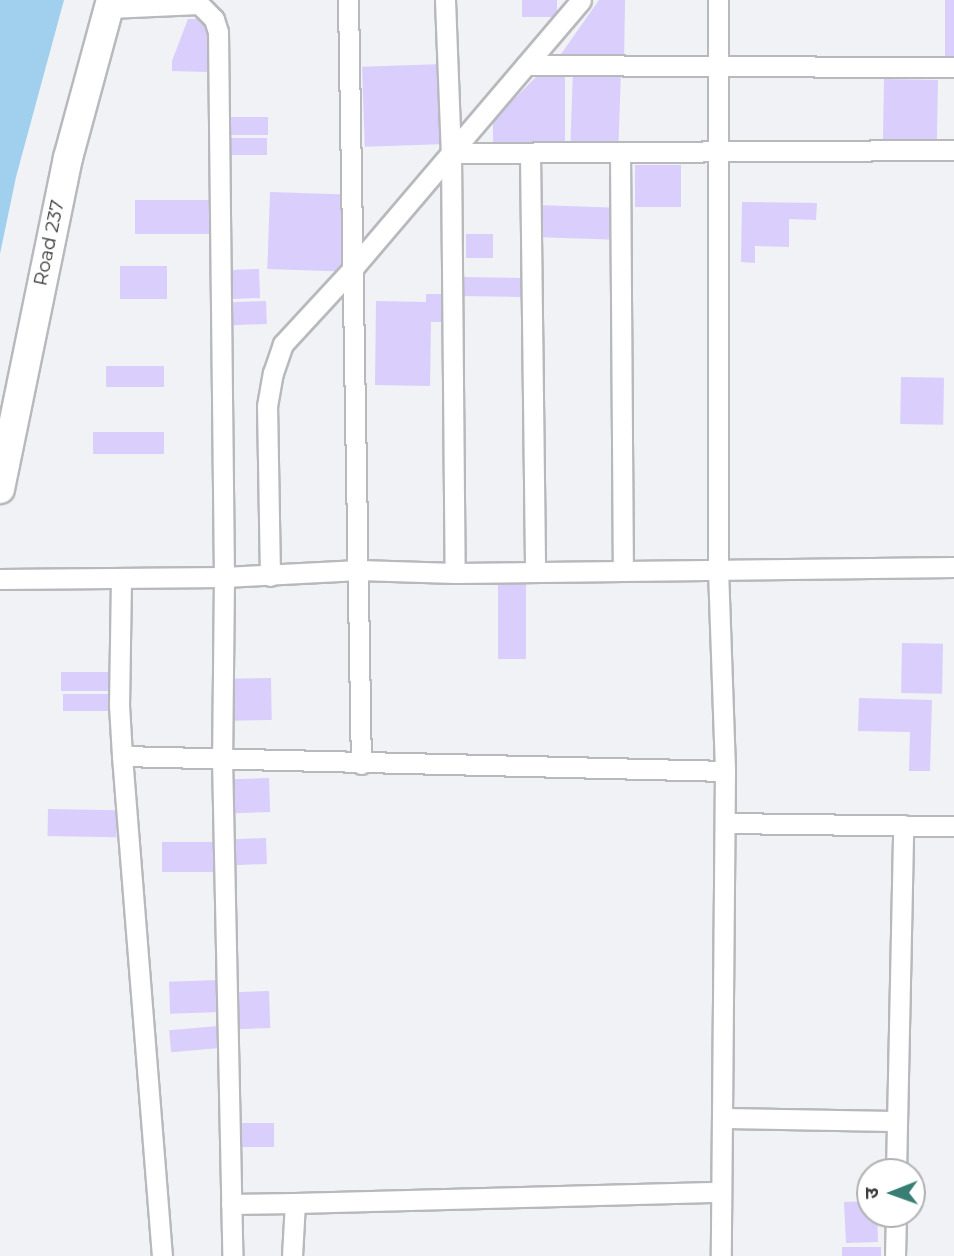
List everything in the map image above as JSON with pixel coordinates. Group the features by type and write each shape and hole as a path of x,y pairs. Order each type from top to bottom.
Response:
{"street":[{"path":"348,0 361,764"},
{"path":"445,0 451,153 455,573"},
{"path":"270,576 267,405 273,373 283,344 354,267 581,0"},
{"path":"718,0 719,569 725,771 721,1256"},
{"path":"110,4 199,4 214,19 218,32 224,578 222,758 232,1256"},
{"name":"Road 237","path":"0,489 68,158 110,4"},
{"path":"526,65 954,67"},
{"path":"451,153 954,150"},
{"path":"620,152 623,570"},
{"path":"530,153 535,572"},
{"path":"0,579 224,578 359,570 455,573 954,567"},
{"path":"121,579 119,705 122,756 162,1256"},
{"path":"122,756 725,771"},
{"path":"724,823 954,825"},
{"path":"896,1158 903,825"},
{"path":"722,1118 897,1121"},
{"path":"231,1204 721,1192"},
{"path":"292,1256 295,1203"},
{"path":"895,1256 896,1228"}],"water":[{"path":"0,0 64,0 16,177 0,254"}],"building":[{"path":"522,0 557,0 557,17 522,17"},
{"path":"599,0 625,0 624,64 554,64"},
{"path":"945,0 954,0 954,65 945,65"},
{"path":"188,19 209,19 207,72 172,71 172,61"},
{"path":"444,64 447,144 365,147 362,67"},
{"path":"545,68 565,68 565,144 493,144 493,120"},
{"path":"573,70 621,72 618,146 570,144"},
{"path":"884,79 938,80 937,141 883,140"},
{"path":"222,117 268,117 268,135 222,135"},
{"path":"225,138 267,138 267,155 225,155"},
{"path":"635,165 681,165 681,207 635,207"},
{"path":"270,192 345,195 342,272 267,269"},
{"path":"135,200 212,200 212,234 135,234"},
{"path":"742,202 817,203 816,220 789,219 789,247 755,246 755,263 741,262"},
{"path":"535,205 610,208 609,240 534,237"},
{"path":"466,234 493,234 493,258 466,258"},
{"path":"120,266 167,266 167,299 120,299"},
{"path":"259,269 260,298 225,299 224,270"},
{"path":"462,277 528,278 528,297 462,296"},
{"path":"426,294 447,294 446,322 431,322 430,386 375,385 376,301 426,302"},
{"path":"266,301 267,324 224,325 223,303"},
{"path":"106,366 164,366 164,387 106,387"},
{"path":"901,377 944,378 943,425 900,424"},
{"path":"93,432 164,432 164,454 93,454"},
{"path":"498,581 526,581 526,659 498,659"},
{"path":"902,643 943,644 942,694 901,693"},
{"path":"61,672 118,672 118,691 61,691"},
{"path":"271,678 272,720 229,721 228,679"},
{"path":"63,694 115,694 115,711 63,711"},
{"path":"859,698 932,700 930,771 909,771 910,732 858,731"},
{"path":"269,778 270,812 234,813 233,779"},
{"path":"48,809 117,810 117,837 48,836"},
{"path":"266,838 267,864 234,865 233,839"},
{"path":"162,842 218,842 218,872 162,872"},
{"path":"218,980 219,1012 170,1014 169,982"},
{"path":"269,991 270,1028 236,1029 235,992"},
{"path":"218,1026 220,1048 171,1052 169,1030"},
{"path":"239,1123 274,1123 274,1147 239,1147"},
{"path":"844,1202 856,1202 856,1228 878,1228 878,1242 846,1243"},
{"path":"842,1247 881,1247 881,1256 842,1256"}]}
